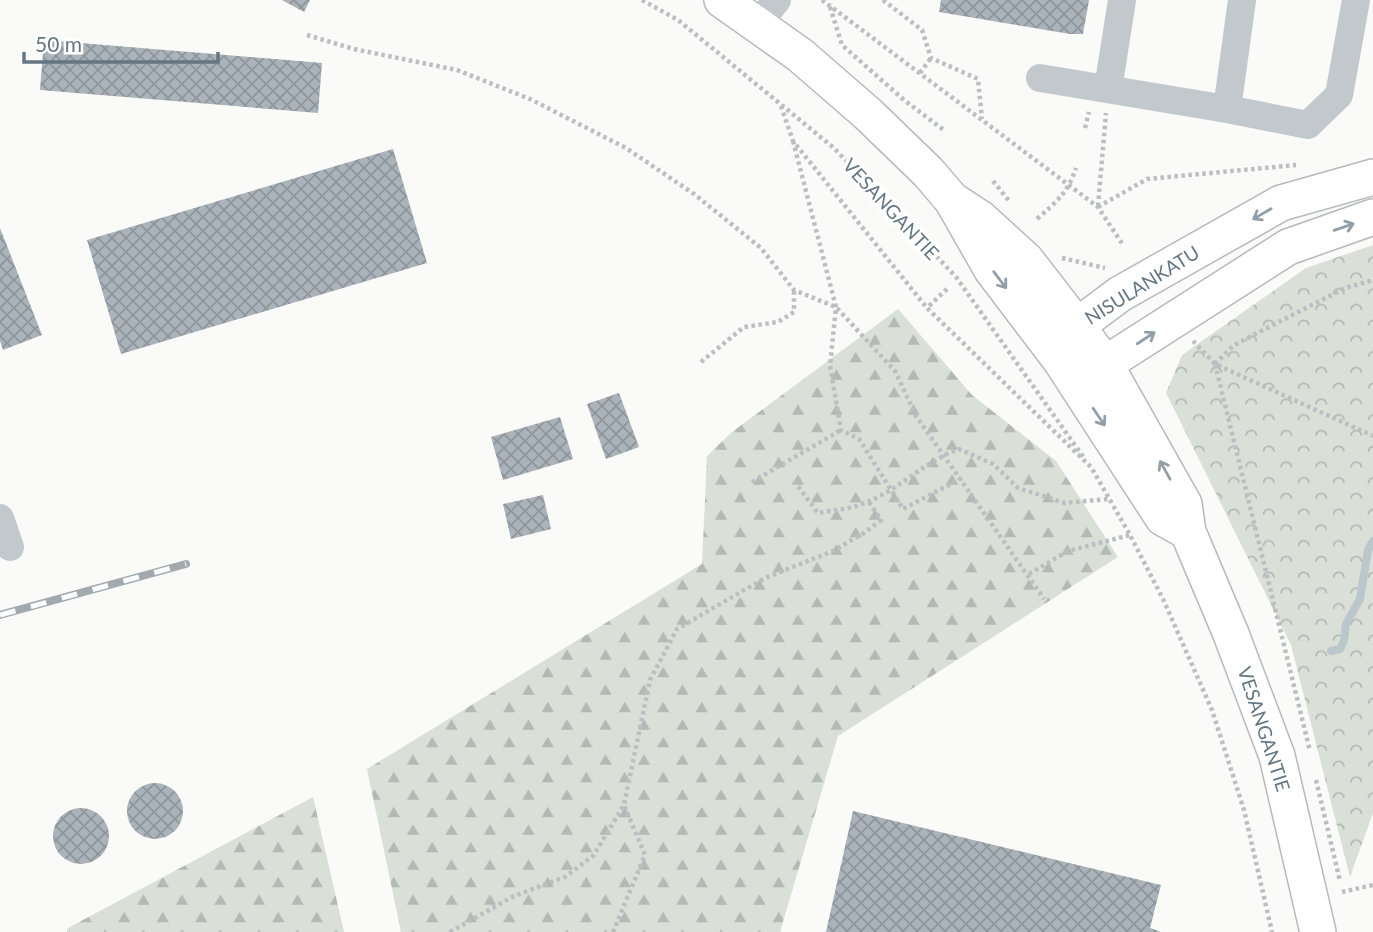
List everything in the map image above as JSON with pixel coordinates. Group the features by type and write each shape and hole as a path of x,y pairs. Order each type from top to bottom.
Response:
{"main road":[{"name":"VESANGANTIE","path":"722,0 767,12 800,55 868,114 928,172 952,200 992,270 1061,360 1163,518 1188,532"},
{"name":"NISULANKATU","path":"1061,360 1077,326 1120,295 1280,203 1373,177"},
{"name":"VESANGANTIE","path":"952,200 981,219 1026,260 1077,326 1105,364 1184,504 1188,532 1231,634 1277,756 1318,932"},
{"path":"1061,360 1105,364 1288,247 1373,217"}],"street":[{"path":"1108,89 1122,0"},
{"path":"1227,109 1242,0"},
{"path":"1040,78 1308,125 1339,96 1356,0"},
{"path":"0,518 10,547"}],"path":[{"name":"VESANGANTIE","path":"642,0 678,20 834,148 956,277 1090,467"},
{"path":"822,0 1098,207 1123,245"},
{"path":"883,0 922,30 931,58 978,79 982,119"},
{"path":"830,6 842,45 904,100 945,131"},
{"path":"307,35 354,49 457,70 530,99 614,142 694,194 761,248 794,290 836,307 895,371 916,416 962,478 1044,599"},
{"path":"920,73 931,58"},
{"path":"1098,207 1108,89"},
{"path":"780,103 793,141 836,307 830,366 841,430"},
{"path":"793,141 927,308 1090,467 1163,599 1212,710 1244,810 1272,932"},
{"path":"1098,207 1147,179 1307,164"},
{"path":"1037,219 1070,185 1076,168"},
{"path":"993,181 1018,213"},
{"path":"1051,256 1109,269"},
{"path":"1215,364 1234,345 1345,288 1373,280"},
{"path":"927,308 947,289"},
{"path":"701,362 744,327 778,322 794,312 794,290"},
{"path":"1189,337 1215,364 1373,436"},
{"path":"1215,364 1284,642"},
{"path":"752,482 841,430"},
{"path":"841,430 859,439 903,509 962,478"},
{"path":"794,481 818,513 869,502 944,454 958,449 993,464 1018,488 1065,503 1108,499"},
{"path":"450,932 514,896 565,877 593,856 624,805 650,680 677,629 765,578 833,551 864,533 881,520 869,502"},
{"path":"1029,575 1068,551 1130,536"},
{"path":"612,932 645,855 624,805"},
{"path":"1342,892 1373,885"}],"green space":[{"path":"1373,245 1373,813 1350,877 1291,645 1166,393 1182,355 1306,268"},
{"path":"898,309 972,395 1056,461 1118,557 838,736 780,932 401,932 367,769 702,564 707,456 732,432"},
{"path":"313,797 344,932 67,932 68,928"}],"building":[{"path":"282,0 310,0 304,12"},
{"path":"941,0 1089,0 1083,34 1070,34 939,12"},
{"path":"44,40 322,63 318,113 40,90"},
{"path":"393,149 427,263 121,354 87,240"},
{"path":"0,228 42,335 3,350 0,341"},
{"path":"619,393 639,447 606,459 587,404"},
{"path":"560,417 573,459 503,480 491,437"},
{"path":"543,495 551,529 511,539 503,504"},
{"path":"149,783 161,783 171,787 179,795 183,811 179,827 171,835 161,839 149,839 139,835 131,827 127,817 127,805 131,795 139,787"},
{"path":"76,808 86,808 101,816 107,825 107,847 101,856 86,864 76,864 58,852 53,841 53,831 65,813"},
{"path":"853,811 1161,885 1150,928 1161,932 826,932"}],"waterway":[{"path":"1331,651 1340,649 1344,641 1346,624 1360,599 1368,550 1373,541"}],"railway":[{"path":"0,615 186,564"}]}
